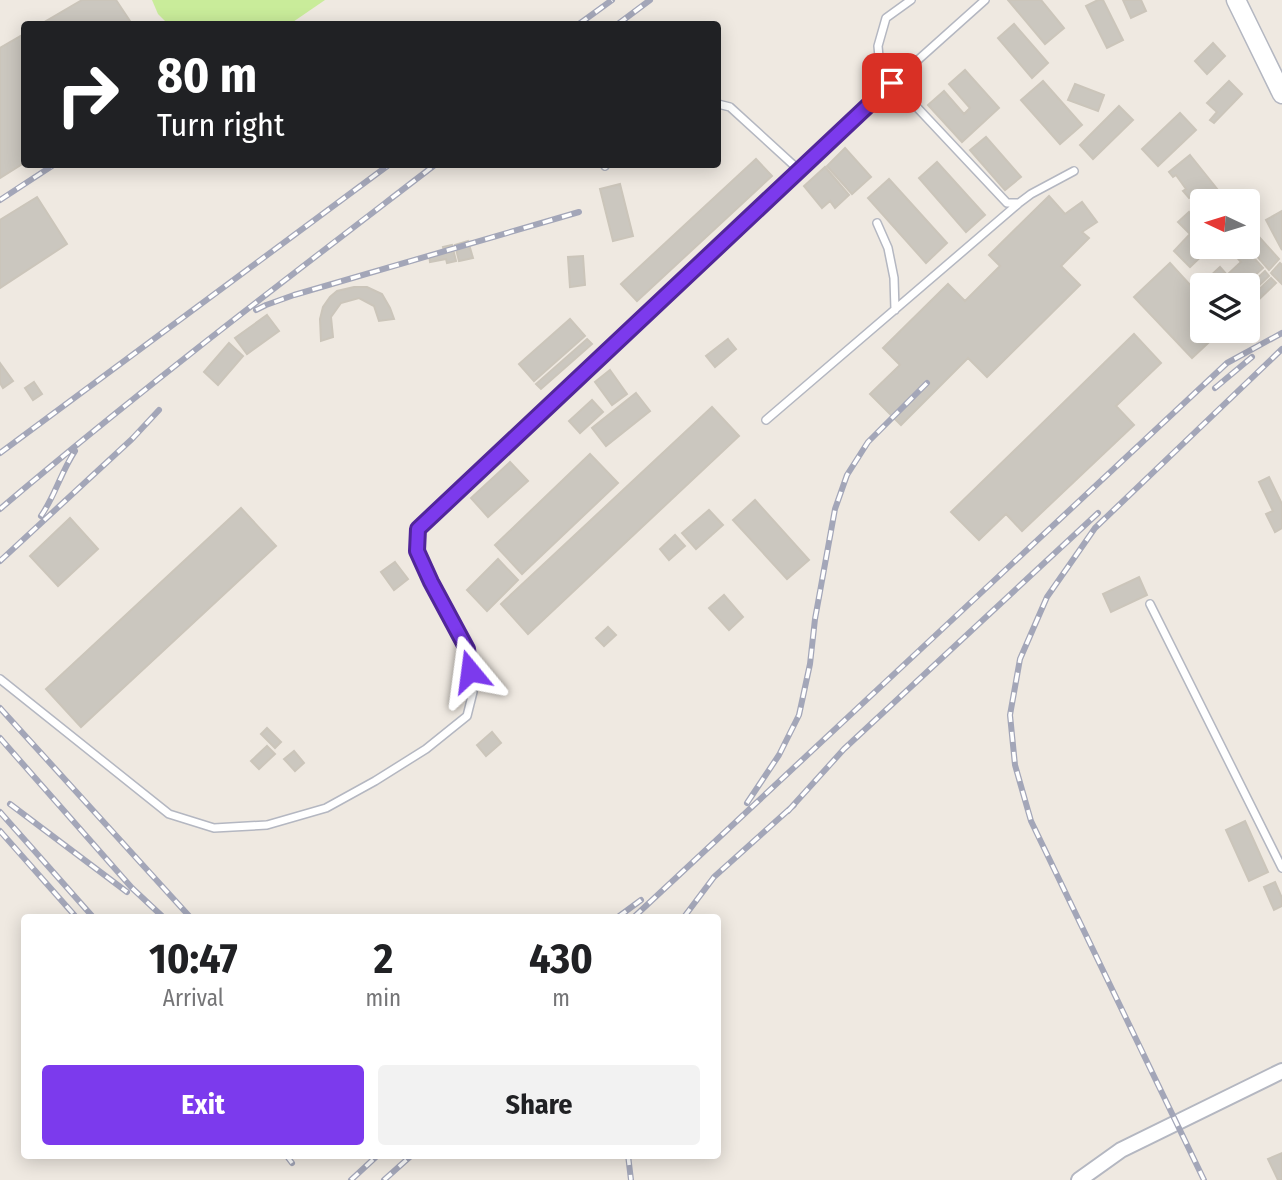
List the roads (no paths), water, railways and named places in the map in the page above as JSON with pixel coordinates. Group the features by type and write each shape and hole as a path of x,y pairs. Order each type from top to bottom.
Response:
{"street":[{"path":"1236,0 1282,94"},
{"path":"1079,1180 1121,1150 1282,1071"}],"lane":[{"path":"911,0 886,18 878,46 880,68 1007,203 1019,203"},
{"path":"0,679 169,814 214,828 267,825 326,808 426,749 467,716 473,692 467,649 417,551 418,529 892,83 985,0"},
{"path":"721,105 730,107 800,171"},
{"path":"766,420 1019,203 1074,172"},
{"path":"877,223 888,248 894,278 895,310"},
{"path":"1150,604 1282,867"}],"railway":[{"path":"583,21 612,0"},
{"path":"622,21 650,0"},
{"path":"0,200 49,168"},
{"path":"0,453 385,168"},
{"path":"0,509 161,377 431,168"},
{"path":"256,310 294,295 579,212"},
{"path":"637,914 1227,363 1282,333"},
{"path":"1204,1180 1031,821 1015,765 1010,715 1020,659 1047,597 1095,528 1282,349"},
{"path":"1215,388 1252,357"},
{"path":"747,803 779,755 799,715 835,509 847,475 868,442 927,383"},
{"path":"0,561 132,439 159,410"},
{"path":"41,516 75,451"},
{"path":"788,811 844,749 1098,513"},
{"path":"0,708 187,914"},
{"path":"0,738 132,888 160,914"},
{"path":"10,804 127,892"},
{"path":"686,914 714,877 794,805"},
{"path":"0,812 90,914"},
{"path":"0,831 73,914"},
{"path":"622,914 641,900"},
{"path":"289,1159 292,1163"},
{"path":"351,1180 374,1159"},
{"path":"384,1180 408,1159"},
{"path":"628,1159 631,1180"}]}
